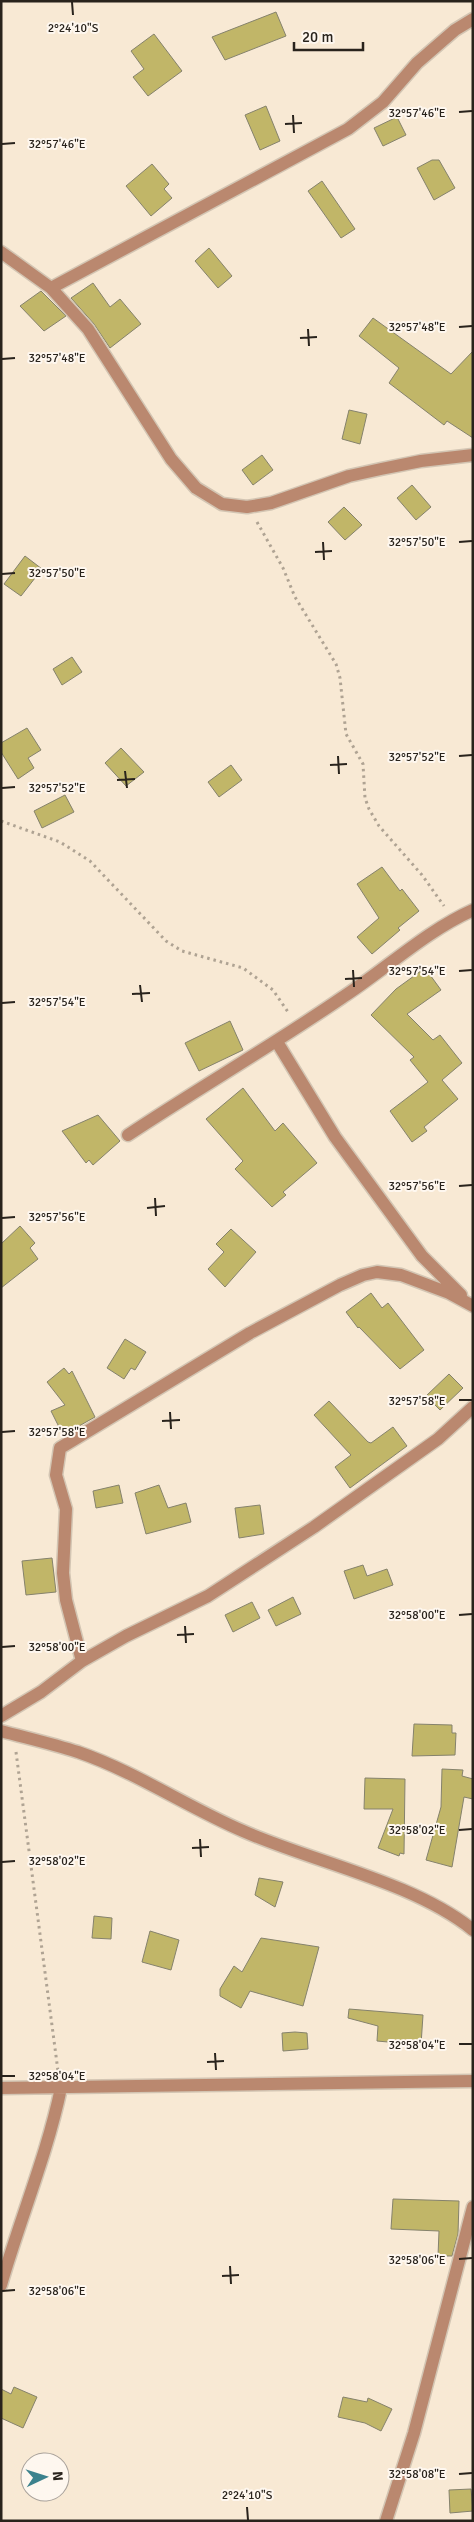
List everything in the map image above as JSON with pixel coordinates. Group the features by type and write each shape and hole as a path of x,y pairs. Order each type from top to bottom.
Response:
{"street":[{"path":"51,288 348,129 383,102 425,56 455,30 473,19"},
{"path":"1,252 51,288 88,329 171,459 196,488 222,504 248,507 271,504 350,476 421,460 473,455"},
{"path":"128,1135 219,1075 277,1042 452,919 473,910"},
{"path":"277,1042 335,1137 422,1256 473,1305"},
{"path":"82,1661 66,1600 63,1573 66,1509 56,1474 60,1448 250,1333 340,1285 363,1275 377,1272 401,1275 449,1293 473,1305"},
{"path":"1,1716 41,1692 82,1661 126,1636 168,1618 208,1596 381,1480 438,1439 473,1407"},
{"path":"7,1733 79,1752 133,1776 244,1831 417,1897 458,1917 473,1930"},
{"path":"1,2088 473,2081"},
{"path":"1,2285 54,2122 61,2088"},
{"path":"386,2521 414,2433 473,2207"},
{"path":"1,2247 14,2242"}],"path":[{"path":"248,507 267,538 295,597 336,664 340,678 346,734 363,764 365,798 369,809 379,826 422,875 452,919"},
{"path":"1,821 60,842 90,861 166,941 182,951 243,968 273,990 299,1027"},
{"path":"7,1733 61,2088"}],"building":[{"path":"276,12 286,36 225,60 212,37"},
{"path":"154,34 182,71 148,96 133,77 144,69 131,51"},
{"path":"266,106 280,141 260,150 245,115"},
{"path":"397,117 406,135 383,146 374,128"},
{"path":"432,160 439,160 455,188 434,200 417,168"},
{"path":"152,164 169,184 164,189 172,198 151,216 126,186"},
{"path":"322,181 355,229 341,238 308,191"},
{"path":"209,248 232,276 218,288 195,261"},
{"path":"93,283 110,307 120,299 141,324 110,348 94,324 71,298"},
{"path":"41,291 66,316 44,331 20,306"},
{"path":"373,318 451,374 473,351 473,438 447,421 444,425 389,383 399,368 359,336"},
{"path":"349,410 367,414 360,444 342,439"},
{"path":"262,455 273,470 253,485 242,470"},
{"path":"412,485 431,507 416,520 397,498"},
{"path":"344,507 362,525 345,540 328,522"},
{"path":"25,556 42,569 21,596 4,584"},
{"path":"72,657 82,672 62,685 53,669"},
{"path":"27,728 41,750 28,758 34,768 18,779 1,752 1,743"},
{"path":"121,748 144,772 126,786 105,763"},
{"path":"231,765 242,780 219,797 208,782"},
{"path":"65,795 74,812 42,828 34,811"},
{"path":"382,867 400,891 402,889 419,911 398,928 400,930 372,954 357,937 379,918 357,884"},
{"path":"425,968 441,990 407,1014 433,1040 440,1035 462,1063 442,1080 458,1099 424,1127 427,1131 412,1142 390,1111 428,1082 410,1060 414,1057 371,1015 396,989"},
{"path":"230,1021 243,1050 199,1071 185,1043"},
{"path":"243,1088 275,1131 283,1123 317,1163 283,1192 286,1195 272,1207 235,1169 243,1161 206,1119"},
{"path":"98,1115 120,1141 93,1165 89,1160 86,1163 62,1131"},
{"path":"20,1226 35,1243 30,1248 38,1259 1,1288 1,1244"},
{"path":"231,1229 256,1252 225,1287 208,1269 224,1252 216,1244"},
{"path":"371,1293 382,1308 388,1303 424,1350 400,1369 358,1328 346,1312"},
{"path":"125,1339 146,1352 135,1370 131,1368 124,1379 107,1368"},
{"path":"64,1368 69,1374 72,1371 95,1417 63,1435 51,1411 65,1405 47,1382"},
{"path":"449,1374 463,1388 440,1410 426,1396"},
{"path":"329,1401 368,1442 371,1443 393,1427 407,1446 350,1488 335,1467 351,1455 314,1415"},
{"path":"119,1485 123,1503 96,1508 93,1491"},
{"path":"159,1485 168,1508 186,1503 191,1522 146,1534 135,1493"},
{"path":"260,1505 264,1534 239,1538 235,1508"},
{"path":"52,1558 56,1592 26,1595 22,1561"},
{"path":"363,1565 367,1576 387,1569 393,1585 354,1599 344,1571"},
{"path":"293,1597 301,1614 276,1626 268,1610"},
{"path":"252,1602 260,1618 233,1632 225,1615"},
{"path":"414,1724 452,1725 452,1733 456,1733 455,1755 412,1756"},
{"path":"442,1769 463,1770 462,1776 473,1779 473,1799 464,1797 452,1867 426,1860 441,1807"},
{"path":"365,1778 405,1779 404,1854 400,1853 399,1856 378,1848 393,1809 364,1809"},
{"path":"259,1878 283,1882 275,1907 255,1895"},
{"path":"94,1916 112,1918 111,1939 92,1938"},
{"path":"150,1931 179,1940 171,1970 142,1962"},
{"path":"261,1938 319,1947 303,2006 250,1991 241,2008 220,1996 220,1989 234,1966 242,1972"},
{"path":"349,2009 423,2015 421,2045 377,2041 378,2026 348,2018"},
{"path":"282,2033 307,2033 308,2049 283,2051"},
{"path":"393,2199 459,2201 458,2234 452,2256 438,2256 439,2231 391,2229"},
{"path":"14,2387 37,2397 23,2428 1,2418 1,2389 11,2394"},
{"path":"343,2397 367,2402 368,2398 392,2409 381,2431 365,2423 338,2417"},
{"path":"471,2489 473,2511 450,2513 449,2490"}]}
